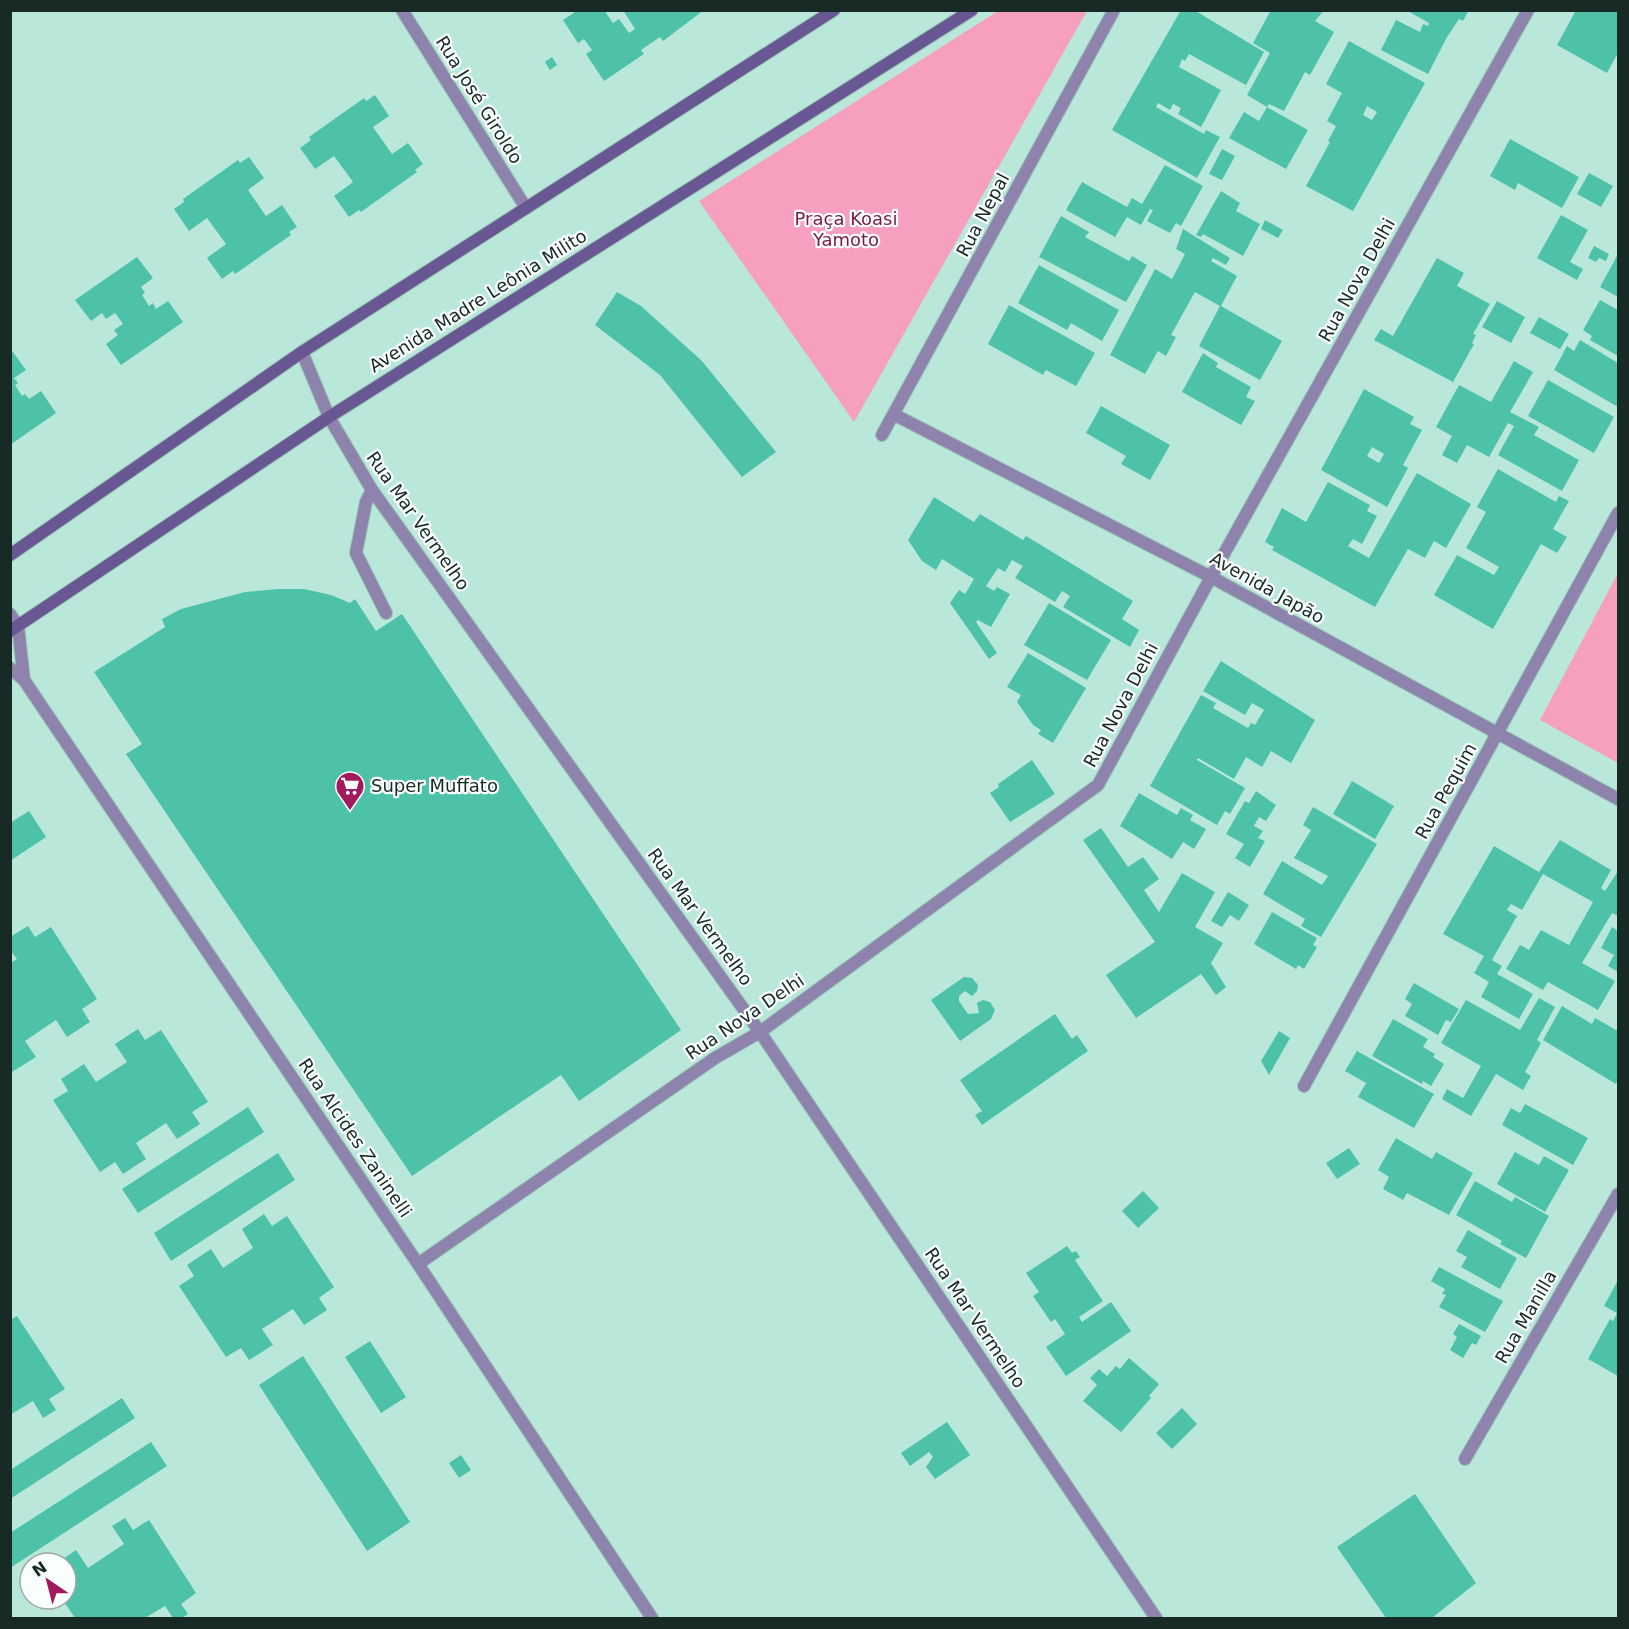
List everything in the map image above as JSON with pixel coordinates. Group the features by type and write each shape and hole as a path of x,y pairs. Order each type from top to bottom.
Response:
{"main road":[{"path":"10,555 302,352 834,10"},
{"name":"Avenida Madre Leônia Milito","path":"14,629 329,417 972,10"}],"street":[{"name":"Rua José Giroldo","path":"402,10 526,208"},
{"name":"Rua Nepal","path":"882,435 895,415 1114,10"},
{"name":"Rua Nova Delhi","path":"418,1264 715,1058 760,1032 1098,785 1211,577 1528,10"},
{"name":"Rua Mar Vermelho","path":"302,352 329,417 372,490 760,1032 1156,1618"},
{"name":"Avenida Japão","path":"895,415 1211,577 1618,800"},
{"path":"372,490 366,502 356,553 386,614"},
{"name":"Rua Pequim","path":"1304,1086 1618,513"},
{"path":"10,614 14,629"},
{"name":"Rua Alcides Zaninelli","path":"14,629 24,680"},
{"name":"Rua Alcides Zaninelli","path":"10,668 24,680 418,1264 652,1618"},
{"name":"Rua Manilla","path":"1465,1459 1618,1194"}],"green space":[{"name":"Praça Koasi Yamoto","path":"998,11 1087,11 854,422 699,201"},
{"path":"1618,573 1618,763 1540,720"}],"building":[{"path":"578,10 604,10 613,23 619,19 629,33 635,29 623,10 704,10 663,41 660,37 641,50 644,54 604,81 586,54 592,50 584,39 578,43 563,20"},
{"path":"1181,10 1194,10 1264,52 1246,85 1189,54 1185,61 1182,59 1179,67 1221,90 1201,127 1178,114 1181,108 1173,104 1170,110 1158,103 1156,107 1204,134 1206,130 1220,137 1197,178 1112,130"},
{"path":"1271,10 1324,10 1315,21 1334,32 1310,75 1305,72 1284,111 1269,104 1267,107 1247,95 1270,53 1253,43"},
{"path":"1406,10 1469,10 1463,21 1459,19 1447,37 1428,74 1381,50 1396,20 1420,32 1423,24 1428,26 1429,23"},
{"path":"1576,10 1618,10 1618,53 1607,73 1557,45"},
{"path":"1349,41 1425,83 1353,211 1306,186 1336,126 1327,121 1342,93 1326,84","holes":["1367,106 1377,112 1372,120 1363,115"]},
{"path":"552,57 557,65 550,70 545,62"},
{"path":"375,95 389,116 373,127 392,154 408,143 423,164 415,170 417,172 361,212 359,210 349,217 334,196 353,182 334,156 315,169 300,148 311,140 309,137 364,98 366,101"},
{"path":"1267,107 1308,130 1286,169 1229,138 1244,112 1259,121"},
{"path":"1510,139 1579,177 1562,208 1518,183 1515,190 1490,176"},
{"path":"1222,149 1235,156 1222,180 1209,174"},
{"path":"249,157 264,178 248,190 266,216 282,205 297,227 289,232 291,235 235,274 233,271 222,279 207,258 226,244 207,218 189,231 174,209 184,202 183,199 238,160 240,163"},
{"path":"1165,165 1203,186 1181,226 1176,223 1170,233 1147,221 1153,210 1150,209 1141,225 1127,217 1115,237 1066,210 1082,182 1127,207 1132,198 1142,204"},
{"path":"1589,173 1613,186 1601,207 1577,194"},
{"path":"1221,191 1240,203 1236,211 1260,224 1243,256 1203,234 1201,237 1196,235"},
{"path":"1561,215 1588,230 1570,262 1583,269 1577,280 1537,258"},
{"path":"1061,216 1089,232 1085,237 1129,261 1132,256 1147,265 1126,302 1039,257"},
{"path":"1265,220 1283,230 1278,238 1261,229"},
{"path":"1183,229 1230,258 1226,265 1213,258 1211,261 1237,276 1221,306 1282,341 1260,380 1199,346 1220,306 1195,292 1171,335 1176,337 1166,356 1158,351 1145,374 1110,355 1155,269 1172,279 1185,254 1176,249"},
{"path":"1594,246 1609,254 1606,261 1599,258 1596,262 1588,258"},
{"path":"1618,254 1618,297 1600,287"},
{"path":"137,257 153,278 141,287 145,293 142,295 149,306 153,303 156,309 168,301 183,322 121,365 106,344 118,335 114,330 123,324 115,313 106,319 102,313 91,321 75,300"},
{"path":"1437,258 1464,273 1457,286 1490,304 1473,334 1476,335 1472,343 1474,344 1453,382 1374,340 1381,329 1393,336"},
{"path":"1039,265 1119,310 1102,341 1071,323 1067,330 1018,303"},
{"path":"617,292 641,306 702,361 776,452 742,477 660,375 595,325"},
{"path":"1600,300 1618,310 1618,356 1590,340 1592,336 1583,330"},
{"path":"1497,301 1525,317 1511,343 1482,327"},
{"path":"1009,305 1095,353 1076,386 1046,370 1043,375 988,344"},
{"path":"1539,317 1569,334 1560,349 1530,333"},
{"path":"1580,340 1618,363 1618,407 1554,370 1567,346 1574,351"},
{"path":"10,348 26,370 14,378 18,383 15,385 22,396 25,394 29,399 41,391 56,413 10,445"},
{"path":"1203,353 1218,363 1216,367 1251,387 1246,397 1255,401 1241,425 1182,392"},
{"path":"1514,361 1533,372 1510,412 1539,427 1534,435 1579,460 1562,491 1498,455 1514,426 1508,423 1489,457 1467,445 1457,463 1442,455 1452,436 1436,427 1459,385 1491,402"},
{"path":"1548,380 1614,417 1594,453 1528,416"},
{"path":"1364,389 1414,417 1410,424 1422,430 1403,465 1408,468 1387,507 1321,470","holes":["1372,447 1384,454 1379,463 1367,456"]},
{"path":"1101,406 1170,445 1150,480 1121,464 1126,456 1086,433"},
{"path":"1498,469 1556,502 1559,496 1569,501 1553,529 1567,537 1557,553 1541,544 1493,629 1434,595 1457,555 1494,575 1499,567 1466,548 1486,512 1477,507"},
{"path":"1417,473 1471,504 1446,548 1434,541 1425,558 1408,549 1375,607 1272,550 1274,547 1265,542 1282,508 1306,522 1328,482 1370,505 1367,511 1377,516 1362,544 1353,539 1348,546 1369,558"},
{"path":"934,497 974,522 980,514 1023,540 1026,536 1133,601 1122,619 1139,630 1130,647 1063,607 1070,596 1062,591 1055,602 1015,578 1023,566 1012,560 1005,572 998,568 986,586 994,591 997,587 1010,594 991,627 978,620 976,622 997,653 989,659 950,603 959,590 965,594 974,579 942,559 936,570 922,561 908,540"},
{"path":"304,589 331,595 350,603 355,599 376,631 402,614 681,1030 579,1101 561,1075 412,1176 126,754 142,744 94,672 165,627 162,619 181,609 245,592"},
{"path":"1049,603 1111,640 1087,680 1024,645"},
{"path":"1028,653 1086,688 1053,743 1038,734 1041,730 1033,725 1017,702 1021,695 1007,687"},
{"path":"1221,661 1315,720 1291,763 1271,751 1262,767 1246,757 1234,779 1198,758 1197,760 1245,788 1230,814 1225,811 1217,825 1150,786 1201,695 1216,703 1213,708 1248,728 1251,723 1255,725 1264,710 1252,703 1245,715 1203,691"},
{"path":"1032,760 1055,794 1010,822 990,793 999,787 998,784"},
{"path":"1352,781 1394,806 1375,839 1333,814"},
{"path":"1256,791 1276,805 1266,821 1259,817 1254,826 1263,831 1258,838 1265,841 1250,867 1235,858 1244,844 1226,834 1245,801 1249,803"},
{"path":"1139,793 1177,815 1181,808 1193,815 1190,820 1206,829 1194,849 1183,842 1172,859 1120,826"},
{"path":"1313,807 1377,844 1321,937 1301,926 1305,919 1263,894 1282,861 1322,885 1328,876 1294,858 1311,830 1303,825"},
{"path":"29,811 46,837 10,861 10,823"},
{"path":"1101,828 1128,867 1143,857 1159,879 1144,890 1159,912 1182,873 1215,892 1195,927 1223,943 1211,963 1226,987 1216,995 1201,974 1136,1018 1106,975 1155,942 1083,840"},
{"path":"1560,840 1611,870 1601,888 1605,891 1618,871 1618,916 1612,913 1582,963 1615,981 1598,1010 1548,982 1543,990 1506,969 1520,945 1529,950 1541,930 1569,945 1593,902 1543,874 1522,910 1511,904 1507,910 1517,916 1492,960 1502,966 1497,974 1533,994 1519,1019 1481,997 1489,982 1474,973 1484,956 1443,934 1494,846 1539,872"},
{"path":"1228,892 1249,905 1239,921 1230,915 1222,927 1211,921"},
{"path":"1272,912 1317,938 1313,945 1317,947 1304,969 1298,965 1296,969 1254,944"},
{"path":"28,926 35,937 51,927 97,999 82,1009 90,1022 67,1037 56,1020 25,1041 36,1057 12,1072 10,963 17,959 10,950 10,937"},
{"path":"1612,927 1618,931 1618,972 1608,966 1614,955 1601,948"},
{"path":"964,977 972,978 978,985 977,991 972,996 965,991 959,996 959,1001 968,1014 979,1013 977,1003 983,1000 990,1002 995,1010 991,1019 960,1041 931,1000"},
{"path":"1414,983 1459,1009 1451,1022 1446,1020 1438,1035 1405,1016 1412,1004 1405,999"},
{"path":"1539,998 1555,1007 1537,1040 1541,1043 1525,1072 1531,1076 1523,1090 1496,1074 1471,1116 1442,1099 1447,1089 1463,1098 1481,1066 1441,1043 1466,1000 1520,1030"},
{"path":"1562,1006 1592,1024 1595,1018 1618,1031 1618,1079 1616,1084 1543,1040"},
{"path":"1055,1014 1072,1039 1077,1035 1088,1051 982,1125 975,1115 982,1111 960,1080"},
{"path":"1393,1019 1428,1039 1423,1047 1435,1054 1433,1057 1444,1064 1431,1086 1423,1081 1422,1084 1372,1056"},
{"path":"138,1029 145,1040 161,1030 208,1102 192,1112 200,1124 177,1139 166,1123 136,1143 146,1159 123,1174 115,1162 100,1172 53,1100 68,1091 61,1079 84,1064 96,1082 127,1062 115,1044"},
{"path":"1279,1031 1290,1038 1269,1075 1261,1061"},
{"path":"1357,1051 1434,1094 1414,1128 1358,1097 1366,1083 1345,1071"},
{"path":"1525,1104 1588,1138 1573,1165 1502,1125 1511,1108 1520,1113"},
{"path":"248,1107 264,1132 138,1213 122,1189"},
{"path":"1396,1138 1432,1159 1436,1152 1473,1173 1449,1215 1407,1193 1403,1200 1383,1189 1389,1177 1378,1170"},
{"path":"1349,1148 1360,1164 1337,1179 1326,1163"},
{"path":"1515,1152 1539,1165 1544,1156 1569,1170 1545,1212 1497,1184"},
{"path":"278,1153 295,1180 171,1261 154,1233"},
{"path":"1475,1181 1512,1202 1515,1197 1549,1216 1526,1258 1500,1244 1502,1241 1456,1215"},
{"path":"1143,1191 1159,1208 1138,1228 1122,1211"},
{"path":"264,1214 272,1226 287,1216 334,1287 319,1298 327,1310 304,1325 293,1309 262,1329 273,1345 249,1360 241,1348 226,1357 179,1286 194,1276 187,1265 211,1249 223,1268 253,1248 242,1229"},
{"path":"1468,1230 1517,1258 1500,1289 1461,1267 1467,1257 1456,1251"},
{"path":"1067,1246 1072,1253 1076,1251 1080,1257 1075,1260 1103,1301 1079,1317 1082,1322 1111,1302 1131,1331 1066,1376 1046,1347 1065,1334 1055,1319 1051,1322 1033,1296 1039,1292 1026,1273"},
{"path":"1439,1267 1503,1301 1485,1332 1439,1307 1446,1295 1442,1294 1445,1289 1431,1281"},
{"path":"1618,1280 1618,1376 1588,1359 1610,1319 1613,1321 1617,1313 1604,1306"},
{"path":"17,1316 65,1389 49,1399 56,1410 43,1418 33,1401 10,1415 10,1320"},
{"path":"1459,1324 1481,1336 1476,1345 1472,1343 1463,1358 1450,1350 1457,1337 1453,1334"},
{"path":"370,1341 406,1397 381,1413 345,1357"},
{"path":"303,1356 410,1522 367,1551 259,1385"},
{"path":"1129,1358 1159,1384 1149,1396 1151,1398 1121,1432 1083,1401 1097,1385 1090,1378 1099,1369 1107,1376 1116,1366 1120,1369"},
{"path":"122,1398 135,1418 10,1499 10,1470"},
{"path":"1182,1408 1197,1424 1172,1449 1156,1433"},
{"path":"947,1422 970,1455 935,1479 926,1467 933,1457 929,1452 910,1466 901,1453"},
{"path":"151,1442 167,1466 36,1551 18,1551 18,1563 10,1568 10,1533"},
{"path":"461,1455 471,1470 459,1478 449,1463"},
{"path":"1415,1494 1476,1583 1432,1618 1386,1618 1337,1547"},
{"path":"125,1518 133,1530 149,1520 196,1593 181,1604 188,1614 182,1618 173,1618 165,1606 145,1618 75,1618 70,1611 78,1611 78,1553 88,1568 124,1544 112,1526"}],"place":[{"name":"Super Muffato","path":"350,812"}]}
